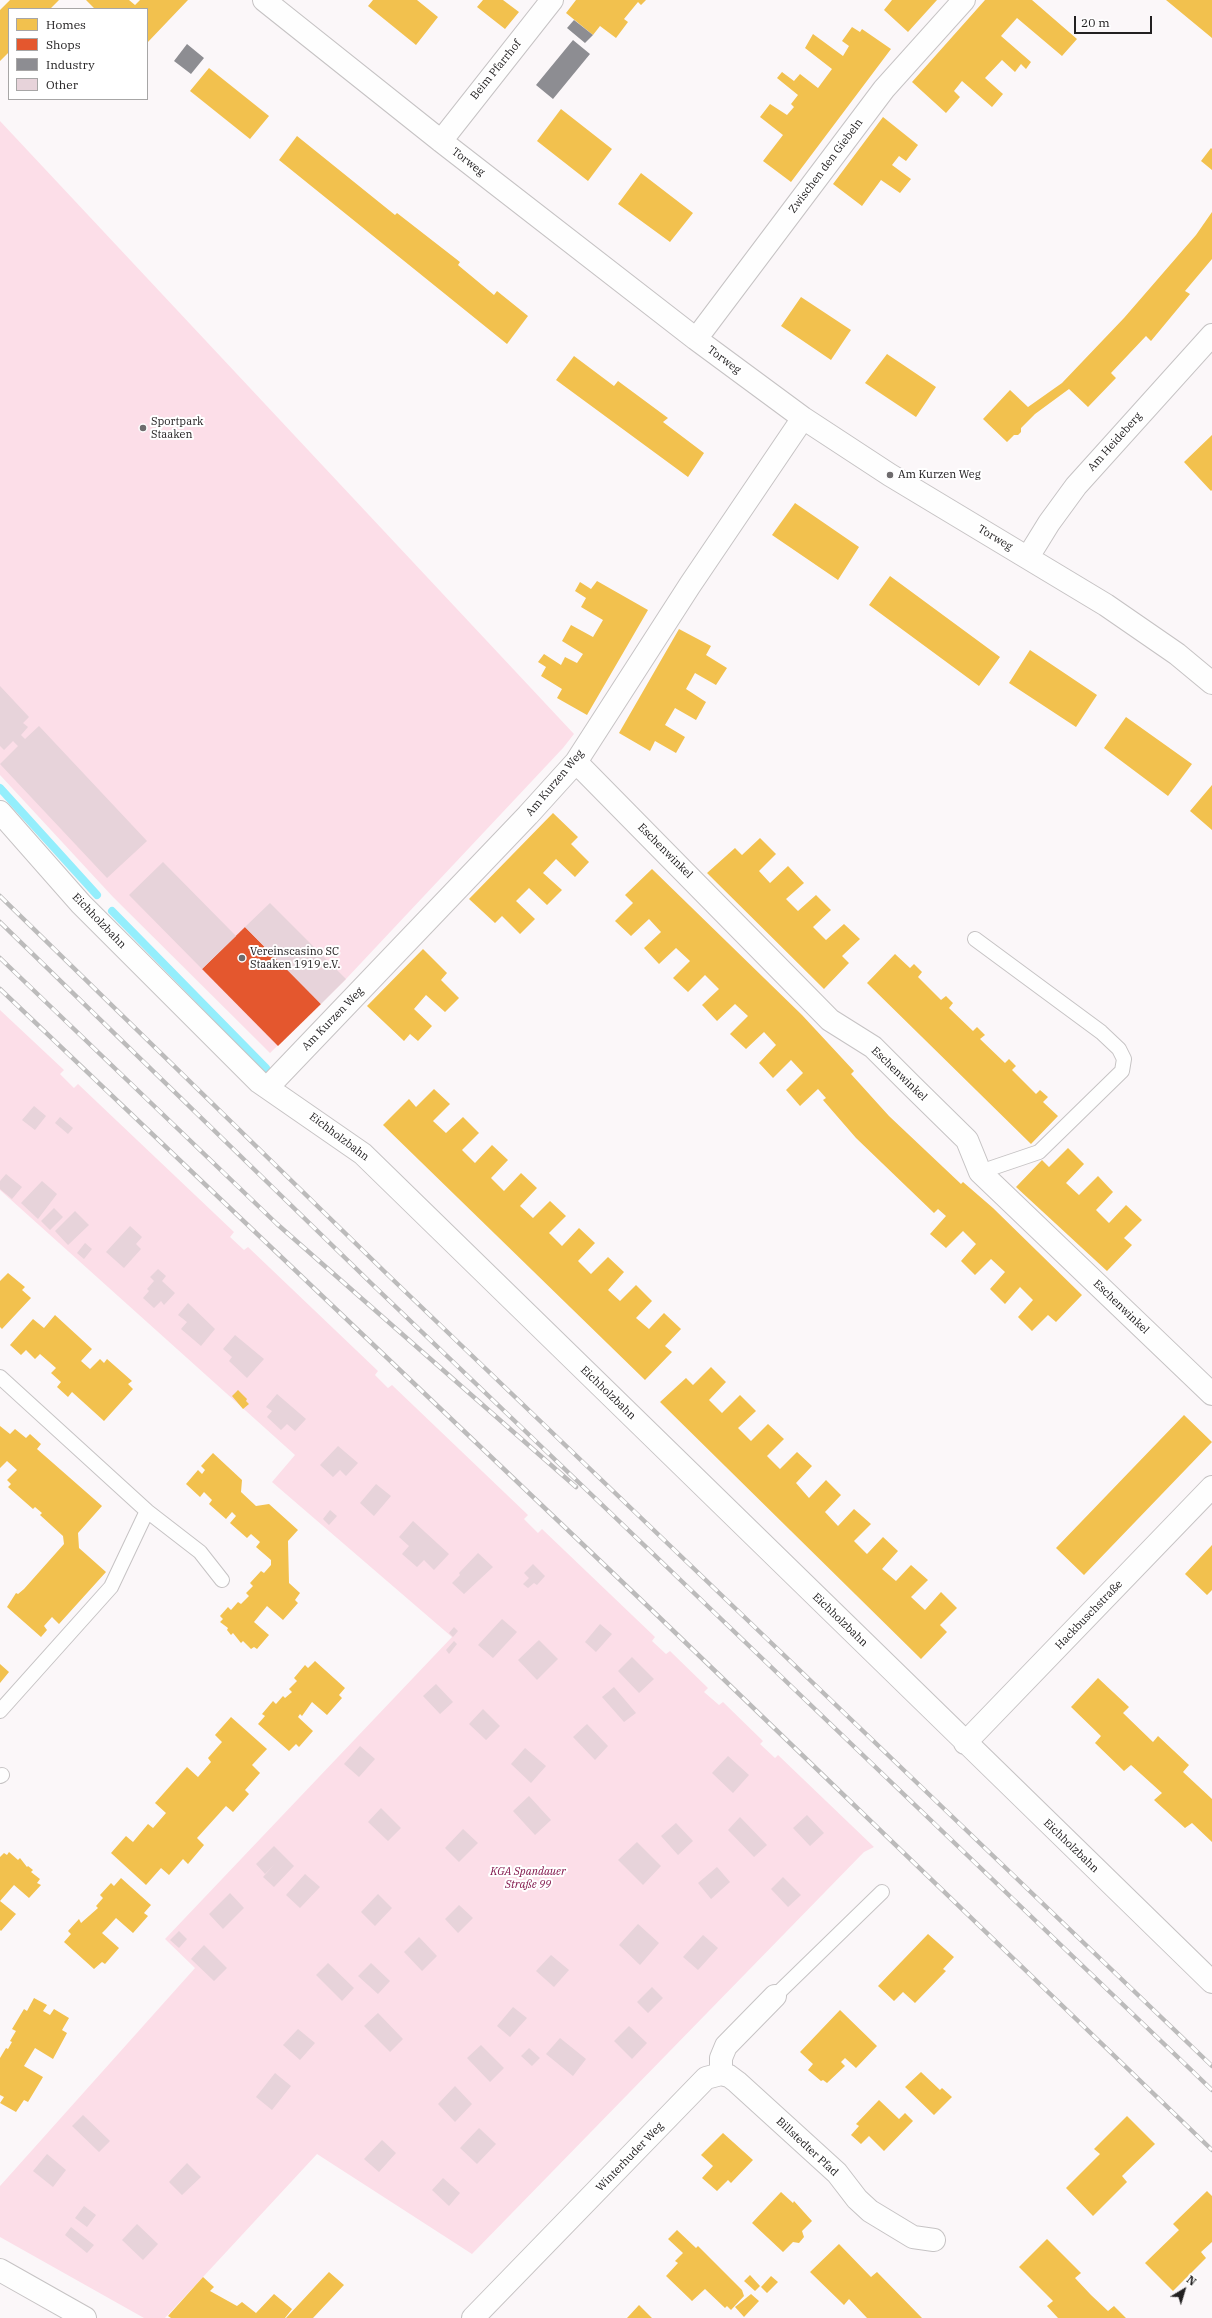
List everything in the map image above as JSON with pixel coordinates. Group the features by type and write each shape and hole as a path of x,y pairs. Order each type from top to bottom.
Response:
{"street":[{"name":"Torweg","path":"264,0 441,141 696,339 802,418 890,475 1106,605 1177,654 1212,683"},
{"name":"Beim Pfarrhof","path":"441,141 552,0"},
{"name":"Zwischen den Giebeln","path":"696,339 884,89 964,0"},
{"name":"Am Heideberg","path":"1028,557 1049,523 1076,486 1212,335"},
{"name":"Am Kurzen Weg","path":"269,1086 528,815 576,762 690,585 802,418"},
{"name":"Eschenwinkel","path":"576,762 830,1020 873,1048 966,1140 980,1172 1212,1394"},
{"name":"Eichholzbahn","path":"0,812 81,904 259,1082 269,1086 364,1154 965,1743 1212,1982"},
{"name":"Hackbuschstraße","path":"965,1743 1212,1486"},
{"path":"721,2074 721,2058 726,2046 775,1996"},
{"name":"Billstedter Pfad","path":"721,2074 729,2076 737,2082 836,2173 857,2199 870,2211 913,2237 934,2240"},
{"name":"Winterhuder Weg","path":"473,2318 706,2078 721,2074"},
{"path":"0,2270 85,2318"}],"lane":[{"path":"975,939 1100,1032 1119,1049 1124,1059 1122,1071 1039,1152 980,1172"},
{"path":"0,1377 147,1511 200,1552 222,1580"},
{"path":"0,1711 111,1587 147,1511"},
{"path":"775,1996 882,1892"}],"green space":[{"name":"Sportpark Staaken","path":"0,121 574,734 563,748 346,979 270,1053 113,897 0,775"},
{"name":"KGA Spandauer Straße 99","path":"0,1010 64,1070 60,1074 74,1088 78,1084 234,1232 230,1237 244,1250 248,1247 378,1371 375,1375 388,1388 392,1385 528,1515 524,1519 538,1533 542,1529 655,1637 652,1641 666,1654 670,1651 708,1688 704,1692 719,1705 723,1702 763,1741 760,1744 775,1758 778,1755 874,1847 864,1852 472,2254 317,2154 165,2318 144,2318 0,2237 0,2186 195,1968 165,1939 452,1637 272,1482 295,1455 0,1190"}],"building: Homes":[{"path":"10,0 59,0 51,8 8,8 8,53 0,61 0,10"},
{"path":"86,0 129,0 135,5 140,0 188,0 148,42 148,8 94,8"},
{"path":"373,0 417,0 438,17 416,45 368,6"},
{"path":"483,0 503,0 519,12 505,29 477,7"},
{"path":"576,0 646,0 641,5 638,2 624,19 628,22 616,38 600,26 593,35 566,13"},
{"path":"892,0 937,0 908,32 884,10"},
{"path":"985,0 1032,0 1077,39 1062,56 1017,18 1001,36 1031,62 1026,69 1021,64 1015,72 1002,60 985,78 1003,94 992,107 962,81 954,91 960,97 946,113 912,82"},
{"path":"1166,0 1212,0 1212,38"},
{"path":"852,27 860,32 862,29 891,49 791,182 763,161 783,135 760,117 770,104 787,115 794,107 791,104 798,95 777,78 782,72 794,81 800,74 818,88 832,69 805,48 813,34 843,56 849,46 842,41"},
{"path":"209,68 269,116 250,139 190,91"},
{"path":"561,109 612,149 588,181 537,141"},
{"path":"883,117 918,145 906,161 899,156 892,165 911,179 900,193 881,180 862,206 833,184"},
{"path":"297,136 395,215 397,213 460,262 458,265 494,295 497,291 528,316 507,344 279,160"},
{"path":"1211,148 1212,149 1212,170 1201,161"},
{"path":"641,173 693,213 670,242 618,204"},
{"path":"1212,212 1212,259 1185,291 1190,294 1151,341 1146,336 1111,373 1116,378 1088,407 1069,389 1035,414 1021,428 1021,432 1018,435 1014,435 1007,442 983,419 1010,390 1028,407 1062,383 1124,318 1196,235"},
{"path":"801,297 851,330 831,360 781,326"},
{"path":"887,354 936,387 916,417 865,383"},
{"path":"574,356 614,386 618,381 668,418 663,422 704,453 688,477 556,380"},
{"path":"1212,435 1212,490 1211,491 1184,462"},
{"path":"795,503 859,547 838,580 772,535"},
{"path":"890,576 1000,657 979,686 869,605"},
{"path":"597,581 648,610 587,715 557,698 562,689 541,676 546,667 538,662 544,654 561,665 565,657 577,663 583,654 562,641 571,625 593,637 603,620 581,607 586,598 575,591 580,582 591,589"},
{"path":"679,629 711,646 706,655 727,668 716,685 695,673 686,689 706,702 696,720 675,708 665,725 685,737 676,753 655,741 650,751 619,733"},
{"path":"1030,650 1097,695 1076,727 1009,683"},
{"path":"1126,717 1192,764 1168,796 1104,748"},
{"path":"1212,785 1212,830 1190,811"},
{"path":"553,813 578,837 571,844 589,862 575,877 556,859 543,873 562,890 547,905 529,888 516,901 535,919 520,934 502,916 495,923 469,899"},
{"path":"760,838 776,854 759,871 770,883 788,866 804,883 786,899 798,911 816,895 831,910 813,927 826,940 844,924 860,939 842,956 849,963 824,989 707,873 735,848 742,855"},
{"path":"652,869 802,1015 854,1071 851,1074 889,1116 961,1184 963,1182 993,1208 1082,1295 1056,1322 1048,1315 1032,1331 1018,1317 1033,1300 1020,1287 1005,1304 990,1289 1005,1272 991,1259 975,1275 961,1261 976,1244 963,1231 946,1248 930,1234 946,1216 938,1209 934,1213 856,1138 823,1100 826,1098 818,1089 800,1106 786,1090 803,1073 791,1060 773,1078 759,1063 776,1045 764,1032 746,1049 730,1034 748,1016 735,1004 717,1021 702,1005 719,989 705,975 688,992 673,978 690,961 676,948 659,964 644,948 661,932 649,919 631,936 615,921 633,903 625,895"},
{"path":"423,949 447,973 441,980 459,998 445,1012 426,995 414,1009 432,1026 418,1041 410,1034 404,1041 367,1006"},
{"path":"895,954 910,968 914,964 922,972 918,977 941,1000 946,996 953,1003 949,1008 973,1031 977,1027 985,1035 980,1039 1005,1063 1009,1059 1016,1066 1012,1070 1036,1094 1040,1090 1048,1097 1043,1102 1058,1116 1031,1144 867,983"},
{"path":"434,1089 450,1104 433,1121 446,1133 463,1117 479,1133 462,1150 475,1163 492,1145 508,1160 491,1178 504,1191 521,1173 537,1188 520,1206 533,1218 550,1201 566,1216 549,1233 562,1246 579,1228 595,1243 578,1261 591,1274 608,1257 624,1272 608,1290 620,1301 636,1285 652,1301 636,1318 649,1329 664,1313 681,1329 665,1346 672,1352 645,1380 383,1125 409,1099 416,1107"},
{"path":"1068,1148 1084,1164 1066,1183 1079,1195 1098,1176 1113,1192 1096,1210 1109,1223 1126,1205 1142,1220 1124,1238 1132,1245 1107,1271 1016,1187 1042,1160 1049,1167"},
{"path":"8,1273 25,1287 22,1290 31,1298 2,1329 0,1327 0,1281"},
{"path":"55,1315 92,1349 81,1361 90,1369 100,1359 104,1363 107,1359 132,1381 128,1384 133,1389 104,1421 72,1392 68,1397 57,1387 61,1382 51,1373 56,1368 40,1354 35,1359 26,1350 21,1355 10,1345 33,1319 44,1328"},
{"path":"711,1367 726,1382 709,1400 722,1413 740,1395 756,1411 738,1428 751,1441 768,1424 784,1439 767,1456 780,1469 797,1452 812,1466 796,1483 809,1498 826,1480 841,1495 825,1512 838,1526 854,1509 871,1524 854,1541 867,1554 883,1537 898,1551 882,1569 896,1581 911,1565 928,1580 911,1597 925,1610 941,1592 957,1608 940,1625 947,1632 921,1659 660,1402 686,1378 693,1385"},
{"path":"238,1390 247,1399 246,1401 249,1404 243,1409 232,1396"},
{"path":"1184,1415 1212,1442 1084,1575 1056,1548"},
{"path":"0,1426 10,1434 15,1429 26,1438 30,1434 41,1444 37,1449 102,1506 78,1533 79,1548 106,1572 59,1624 52,1617 44,1626 47,1630 41,1637 7,1607 16,1593 18,1594 24,1589 64,1544 63,1536 40,1515 42,1513 35,1507 33,1509 8,1487 11,1484 7,1480 17,1470 7,1461 0,1468"},
{"path":"213,1453 242,1480 241,1492 256,1506 269,1504 298,1530 288,1541 289,1583 300,1593 295,1600 298,1603 283,1620 267,1606 254,1622 269,1635 257,1649 254,1647 251,1649 243,1641 241,1643 233,1633 231,1635 227,1630 228,1628 220,1622 223,1619 220,1616 228,1607 231,1610 238,1602 241,1604 249,1596 246,1593 253,1586 250,1583 261,1571 264,1573 271,1565 271,1560 256,1547 260,1542 251,1534 247,1538 230,1523 236,1516 232,1512 226,1519 209,1504 212,1500 204,1492 200,1497 186,1484 198,1470 202,1474 205,1470 201,1466"},
{"path":"1212,1545 1212,1590 1207,1595 1185,1574"},
{"path":"315,1661 345,1688 339,1695 342,1698 327,1715 312,1702 302,1716 300,1714 298,1717 313,1731 299,1747 296,1744 289,1751 258,1724 265,1716 262,1714 273,1701 276,1704 283,1696 285,1698 292,1692 289,1689 297,1681 294,1678 305,1665 308,1668"},
{"path":"0,1664 9,1672 0,1683"},
{"path":"1098,1678 1129,1707 1123,1713 1153,1742 1158,1736 1189,1765 1183,1772 1212,1799 1212,1842 1192,1823 1185,1828 1154,1800 1162,1793 1131,1765 1124,1771 1095,1743 1101,1736 1071,1707"},
{"path":"231,1717 267,1749 252,1765 260,1773 245,1790 249,1794 233,1812 226,1806 197,1838 204,1845 188,1864 183,1859 169,1875 161,1868 146,1885 111,1853 126,1836 133,1842 148,1824 153,1828 166,1813 155,1803 187,1767 198,1777 211,1762 208,1758 222,1742 215,1735"},
{"path":"9,1852 18,1860 20,1858 27,1867 28,1866 33,1870 31,1872 40,1879 37,1883 41,1885 29,1898 14,1885 0,1901 0,1857 4,1853 7,1855"},
{"path":"121,1878 151,1905 144,1913 148,1916 133,1933 116,1918 102,1933 119,1948 105,1964 102,1962 94,1969 64,1942 71,1934 68,1931 79,1919 81,1923 98,1908 96,1906 103,1898 100,1895 111,1883 114,1886"},
{"path":"0,1901 16,1914 1,1931 0,1930"},
{"path":"928,1934 954,1957 943,1969 946,1971 915,2003 903,1992 894,2001 878,1986"},
{"path":"34,1998 47,2005 43,2011 50,2015 54,2009 69,2018 62,2030 67,2033 53,2059 35,2048 24,2066 43,2077 28,2102 24,2100 16,2112 0,2103 4,2097 0,2095 0,2058 12,2042 10,2041 16,2031 12,2029 24,2009 27,2011"},
{"path":"840,2010 877,2046 856,2068 845,2058 841,2062 845,2066 827,2083 823,2080 821,2081 808,2070 813,2064 800,2052"},
{"path":"921,2072 940,2090 942,2088 952,2097 934,2115 905,2087"},
{"path":"879,2100 899,2119 905,2113 913,2121 884,2151 869,2136 861,2144 851,2135 859,2126 856,2124"},
{"path":"1127,2116 1155,2144 1122,2176 1127,2182 1093,2216 1066,2188 1100,2154 1094,2149"},
{"path":"723,2133 753,2160 731,2183 728,2180 717,2191 702,2178 713,2166 701,2155"},
{"path":"1207,2191 1212,2196 1212,2242 1201,2252 1206,2258 1173,2291 1145,2263 1179,2230 1173,2224"},
{"path":"781,2192 793,2203 794,2201 812,2221 802,2231 804,2237 799,2243 793,2242 783,2252 752,2223"},
{"path":"677,2230 696,2248 698,2246 742,2290 744,2296 731,2310 727,2306 725,2308 705,2289 692,2301 666,2276 678,2263 675,2261 683,2253 668,2239"},
{"path":"1047,2239 1081,2273 1075,2278 1091,2295 1108,2311 1114,2306 1126,2318 1058,2318 1047,2306 1053,2301 1019,2267"},
{"path":"839,2244 871,2277 877,2272 922,2318 867,2318 849,2299 844,2305 810,2272"},
{"path":"329,2272 344,2285 313,2318 286,2318"},
{"path":"750,2275 760,2286 755,2291 744,2281"},
{"path":"771,2276 778,2282 767,2293 761,2287"},
{"path":"203,2277 214,2287 210,2291 237,2306 242,2302 256,2313 274,2294 292,2309 285,2318 171,2318 168,2316"},
{"path":"751,2294 759,2301 744,2317 735,2307"},
{"path":"639,2305 652,2318 627,2318"}],"building: Shops":[{"path":"245,927 321,1004 278,1046 202,969"}],"building: Industry":[{"path":"574,20 593,35 585,43 567,28"},
{"path":"573,40 590,54 553,99 536,85"},
{"path":"187,44 204,58 191,74 174,61"}],"building: Other":[{"path":"0,686 29,717 23,723 28,727 21,735 25,739 39,726 147,841 107,878 0,764 18,746 13,741 4,750 0,746"},
{"path":"163,862 236,936 202,969 129,895"},
{"path":"270,903 346,979 321,1004 245,927"},
{"path":"34,1106 46,1116 35,1130 22,1120"},
{"path":"60,1117 73,1128 68,1134 55,1123"},
{"path":"6,1174 22,1187 12,1199 0,1189 0,1181"},
{"path":"42,1181 57,1194 38,1219 21,1203"},
{"path":"54,1208 63,1217 50,1230 41,1221"},
{"path":"75,1211 89,1225 68,1245 55,1231"},
{"path":"130,1226 142,1237 136,1244 141,1249 124,1268 106,1252"},
{"path":"85,1243 92,1249 84,1259 77,1253"},
{"path":"158,1269 166,1276 162,1281 175,1293 164,1305 161,1301 154,1308 143,1298 149,1291 147,1289 154,1281 150,1277"},
{"path":"188,1303 215,1329 201,1346 181,1329 187,1322 178,1315"},
{"path":"235,1335 264,1359 247,1378 229,1361 232,1357 223,1349"},
{"path":"277,1394 306,1419 295,1431 287,1424 281,1430 267,1417 272,1411 266,1407"},
{"path":"338,1446 358,1463 346,1476 340,1470 333,1477 320,1465"},
{"path":"376,1484 391,1496 374,1516 360,1503"},
{"path":"330,1510 337,1516 329,1525 323,1519"},
{"path":"413,1521 449,1554 434,1570 424,1560 417,1567 402,1554 409,1546 399,1537"},
{"path":"478,1553 493,1567 464,1594 452,1583 460,1575 459,1573"},
{"path":"533,1564 545,1576 537,1585 534,1583 528,1588 523,1584 529,1578 524,1573"},
{"path":"502,1619 517,1632 493,1658 478,1645"},
{"path":"600,1624 612,1634 596,1652 585,1642"},
{"path":"454,1627 458,1631 453,1637 449,1633"},
{"path":"539,1640 558,1659 537,1680 518,1660"},
{"path":"454,1641 457,1644 449,1654 446,1650"},
{"path":"632,1657 654,1679 639,1693 618,1671"},
{"path":"436,1684 453,1702 440,1714 423,1696"},
{"path":"614,1687 636,1713 624,1722 602,1697"},
{"path":"483,1709 500,1726 486,1740 469,1724"},
{"path":"587,1724 608,1746 595,1760 573,1737"},
{"path":"360,1746 375,1759 359,1777 344,1764"},
{"path":"525,1748 546,1766 531,1783 511,1764"},
{"path":"728,1756 749,1775 733,1793 712,1773"},
{"path":"529,1796 551,1820 535,1835 513,1811"},
{"path":"381,1808 401,1828 388,1841 368,1822"},
{"path":"807,1815 824,1833 810,1846 793,1828"},
{"path":"740,1817 767,1845 754,1857 728,1830"},
{"path":"676,1823 693,1841 678,1855 661,1836"},
{"path":"463,1829 478,1843 459,1862 445,1848"},
{"path":"637,1842 661,1866 643,1885 618,1860"},
{"path":"274,1846 294,1866 274,1887 263,1877 274,1865 265,1874 256,1864"},
{"path":"717,1867 730,1882 711,1899 698,1883"},
{"path":"305,1874 320,1887 300,1908 286,1895"},
{"path":"783,1877 801,1895 788,1907 771,1889"},
{"path":"230,1893 244,1908 223,1929 209,1914"},
{"path":"378,1894 392,1908 375,1926 361,1912"},
{"path":"459,1905 473,1918 458,1933 445,1919"},
{"path":"638,1924 659,1943 640,1965 619,1945"},
{"path":"179,1931 187,1939 179,1948 170,1940"},
{"path":"703,1935 718,1948 698,1970 683,1957"},
{"path":"419,1937 437,1956 422,1971 404,1952"},
{"path":"204,1945 227,1968 214,1981 191,1959"},
{"path":"551,1955 569,1970 554,1987 536,1971"},
{"path":"328,1963 354,1988 342,2001 316,1975"},
{"path":"371,1963 390,1981 378,1994 358,1976"},
{"path":"652,1987 663,1998 648,2013 637,2002"},
{"path":"513,2007 527,2018 510,2037 497,2026"},
{"path":"378,2013 403,2039 390,2052 364,2026"},
{"path":"629,2026 647,2043 632,2059 614,2041"},
{"path":"298,2029 315,2043 300,2060 283,2045"},
{"path":"560,2038 586,2059 573,2076 546,2054"},
{"path":"481,2045 504,2068 490,2082 467,2058"},
{"path":"529,2048 540,2058 532,2066 521,2056"},
{"path":"275,2073 291,2086 272,2110 256,2097"},
{"path":"455,2086 472,2104 455,2122 438,2104"},
{"path":"83,2115 110,2141 99,2152 72,2126"},
{"path":"479,2128 496,2144 477,2164 460,2148"},
{"path":"382,2140 396,2153 379,2172 364,2159"},
{"path":"47,2154 66,2170 53,2187 33,2171"},
{"path":"187,2163 201,2177 182,2195 169,2182"},
{"path":"443,2178 460,2193 449,2206 432,2190"},
{"path":"84,2206 96,2215 87,2227 75,2218"},
{"path":"137,2224 158,2244 143,2260 122,2240"},
{"path":"71,2227 94,2245 87,2253 65,2235"}],"waterway":[{"path":"0,788 97,895"},
{"path":"112,911 266,1068"}],"railway":[{"path":"0,896 388,1275 1212,2066"},
{"path":"0,922 374,1286 1212,2090"},
{"path":"0,958 277,1224 576,1487"},
{"path":"0,989 658,1616 1212,2150"}],"place":[{"name":"Sportpark Staaken","path":"143,428"},
{"name":"Am Kurzen Weg","path":"890,475"},
{"name":"Vereinscasino SC Staaken 1919 e.V.","path":"242,958"}]}
